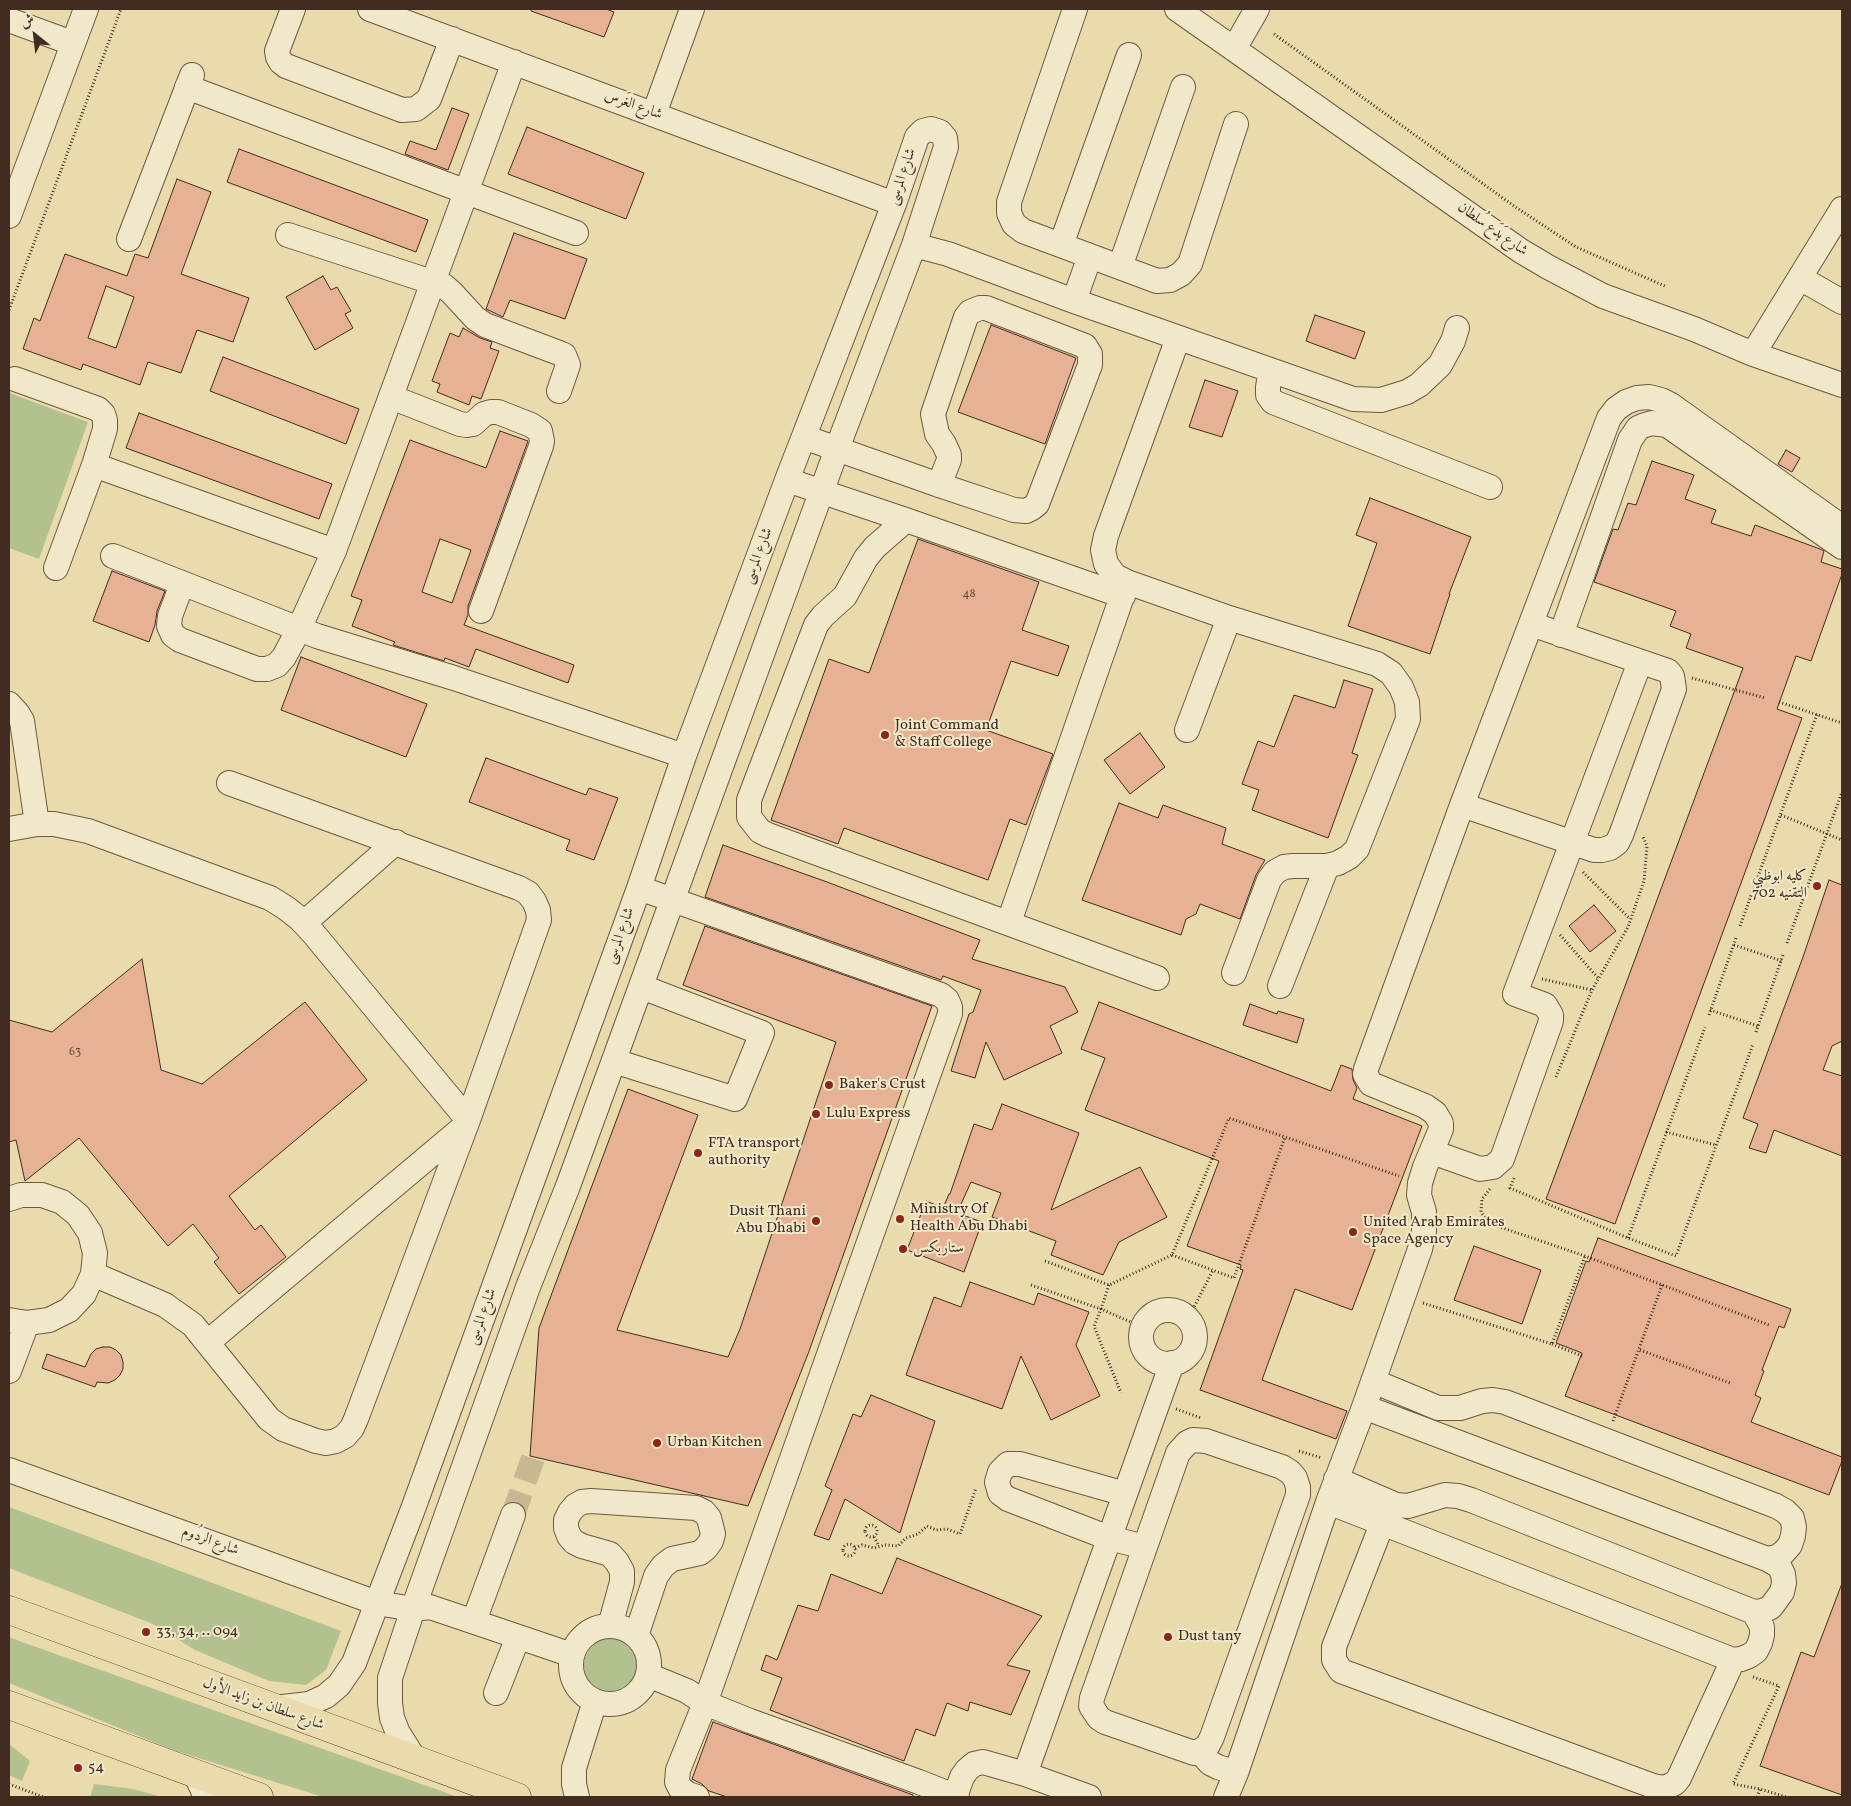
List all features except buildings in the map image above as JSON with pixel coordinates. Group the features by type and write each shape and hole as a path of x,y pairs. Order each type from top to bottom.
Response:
{"main road":[{"name":"شارع سلطان بن زايد الأول","path":"9,1610 517,1797"},
{"path":"9,1705 201,1785 259,1797"}],"street":[{"path":"9,216 86,9"},
{"path":"293,9 277,50 281,62 286,66 402,110 416,109 429,99 452,39"},
{"path":"654,114 692,9"},
{"path":"1075,9 1009,202 1008,214 1014,224 1023,231 1157,281 1170,280 1176,277 1190,264 1236,124"},
{"name":"شارع بَدَع سُلطان","path":"1177,9 1515,246 1548,267 1604,296 1694,329 1753,354 1842,385"},
{"path":"1234,49 1257,9"},
{"name":"شارع الغَرس","path":"384,11 452,39 894,204"},
{"path":"9,20 72,43"},
{"path":"1061,245 1129,55"},
{"path":"182,584 170,616 169,626 173,635 180,640 257,669 267,669 277,665 284,657 299,629 334,551 514,62"},
{"path":"129,239 190,81 576,233"},
{"path":"1120,267 1183,87"},
{"name":"شارع المرسى","path":"272,1708 309,1704 326,1696 339,1685 354,1663 413,1509 684,756 787,480 894,204 917,137 923,131 931,129 940,132 945,138 946,147 914,245 821,492 642,987 568,1186 528,1287 390,1678 389,1690 392,1718 398,1733 415,1760"},
{"path":"1753,354 1842,209"},
{"path":"288,235 444,286 452,292 466,310 485,324 564,356 568,365 559,391"},
{"path":"914,245 948,254 1074,301 1353,399 1381,400 1394,397 1413,388 1430,376 1447,354 1456,328"},
{"path":"1074,301 1090,256"},
{"path":"1800,278 1842,302"},
{"path":"804,437 940,485 1020,512 1037,504 1090,365 1090,354 1085,346 986,308 970,312 966,316 933,414 936,434 944,444 949,455 940,485"},
{"path":"1125,589 1106,564 1103,550 1106,536 1178,338"},
{"path":"1271,370 1268,395 1273,402 1280,406 1490,487"},
{"path":"15,379 98,409 106,420 94,465 56,568"},
{"path":"391,397 460,424 473,424 484,414 498,412 531,425 540,431 542,436 541,446 481,611"},
{"path":"1226,1797 1236,1773 1336,1479 1364,1407 1420,1249 1424,1231 1424,1212 1420,1195 1420,1184 1424,1167 1442,1129 1439,1117 1425,1106 1376,1087 1365,1074 1366,1068 1462,804 1609,418 1616,409 1626,402 1643,397 1661,400 1672,405 1842,547"},
{"path":"1561,635 1630,440 1638,428 1652,423 1667,425 1842,527"},
{"path":"94,465 334,551"},
{"path":"787,480 906,520 1125,589 1229,618 1377,664 1391,673 1401,687 1407,702 1408,719 1357,849 1344,860 1327,866 1284,867 1275,872 1269,880 1234,973"},
{"path":"906,520 875,547 866,558 845,596 816,625 749,800 749,817 760,832 768,836 1009,922 1157,978"},
{"path":"114,556 182,584 349,647 454,678 684,756"},
{"path":"1009,922 1125,589"},
{"path":"1188,730 1229,618"},
{"path":"1462,804 1570,849 1594,850 1610,848 1617,843 1631,809 1674,689 1674,682 1668,671 1531,624"},
{"path":"1432,1152 1480,1169 1493,1167 1502,1158 1551,1021 1551,1015 1545,1005 1519,984 1640,662"},
{"path":"719,663 738,669 743,676 742,687 718,749 723,764"},
{"path":"9,704 22,721 37,824"},
{"path":"93,1274 165,1305 193,1325 276,1424 291,1433 316,1442 336,1441 345,1436 352,1428 356,1419 467,1122 539,920 538,910 534,901 528,893 519,888 396,842 228,783"},
{"path":"9,829 37,824 54,824 88,830 270,898 286,908 304,923 467,1122"},
{"path":"304,923 396,842"},
{"path":"1280,986 1327,866"},
{"path":"638,888 941,995 947,1000 950,1007 950,1014 705,1703 677,1776 677,1782 684,1791 697,1797"},
{"path":"614,1061 735,1099 762,1033 642,987"},
{"path":"208,1342 467,1122"},
{"path":"535,1172 568,1186"},
{"path":"9,1199 21,1195 42,1195 62,1202 78,1215 90,1233 95,1254 93,1274 84,1294 69,1310 49,1320 18,1321 9,1371"},
{"path":"498,1274 528,1287"},
{"path":"1163,1310 1172,1310 1181,1313 1188,1319 1193,1326 1195,1334 1191,1350 1186,1356 1172,1364 1154,1360 1147,1354 1142,1346 1142,1328 1154,1314 1163,1310"},
{"path":"1025,1774 1172,1364"},
{"path":"1373,1381 1438,1408 1460,1408 1482,1401 1493,1400 1505,1402 1785,1511 1792,1518 1794,1527 1790,1545 1784,1552 1767,1559"},
{"path":"1336,1479 1396,1505 1408,1506 1445,1495 1458,1496 1754,1612 1763,1611 1771,1607 1778,1600 1782,1592 1783,1574 1779,1566 1767,1559 1364,1407"},
{"path":"1193,1440 1206,1441 1282,1467 1290,1472 1298,1486 1298,1495 1212,1737 1208,1745 1199,1751 1194,1753 1186,1751 1105,1722 1094,1713 1091,1706 1092,1698 1178,1453 1187,1443 1193,1440"},
{"path":"1125,1494 1020,1464 1008,1464 1000,1472 997,1482 1000,1493 1008,1499 1109,1538 1145,1547"},
{"name":"شارع الردُوم","path":"9,1470 377,1603 413,1609 430,1607 572,1655"},
{"path":"610,1626 622,1582 622,1571 618,1562 610,1554 574,1542 566,1528 566,1520 570,1512 582,1502 591,1501 696,1508 704,1512 709,1518 713,1534 711,1541 700,1553 672,1559 663,1566 656,1576 636,1636"},
{"path":"1328,1502 1733,1660 1749,1656 1756,1651 1760,1643 1762,1627 1754,1612"},
{"path":"413,1509 444,1522"},
{"path":"474,1621 513,1515"},
{"path":"1382,1524 1334,1647 1334,1660 1341,1671 1653,1786 1665,1788 1679,1778 1733,1660"},
{"path":"610,1626 620,1627 636,1636 644,1644 648,1654 649,1665 644,1682 633,1697 621,1702 608,1704 587,1697 575,1682 571,1664 572,1655 582,1637 600,1627 610,1626"},
{"path":"496,1693 518,1637"},
{"path":"644,1682 687,1691 705,1703 750,1721 956,1797 962,1777 967,1770 974,1764 983,1762 1025,1774 1089,1797"},
{"path":"577,1797 574,1784 574,1768 595,1701"},
{"path":"1199,1751 1218,1767 1236,1773"}],"path":[{"path":"9,310 121,9"},
{"path":"1274,34 1514,206 1576,247 1667,287"},
{"path":"1668,671 1765,698"},
{"path":"1779,702 1842,723"},
{"path":"1740,926 1817,714"},
{"path":"1788,943 1842,792"},
{"path":"1555,1080 1592,990 1628,927 1644,881 1647,846 1631,809"},
{"path":"1781,815 1842,840"},
{"path":"1570,849 1630,920"},
{"path":"1544,917 1599,979"},
{"path":"1736,938 1709,1012 1758,1026"},
{"path":"1734,945 1782,961"},
{"path":"1756,1032 1783,955"},
{"path":"1519,984 1592,990"},
{"path":"1628,1238 1705,1027"},
{"path":"1504,1186 1676,1256 1752,1044"},
{"path":"1121,1393 1094,1326 1109,1285 1172,1255 1229,1118 1420,1184"},
{"path":"1666,1132 1716,1145"},
{"path":"1172,1255 1234,1278 1285,1136"},
{"path":"1510,1188 1517,1170"},
{"path":"1497,1187 1491,1189 1482,1198 1481,1212 1488,1222 1585,1256 1769,1326"},
{"path":"1552,1344 1585,1256"},
{"path":"1045,1261 1109,1285"},
{"path":"1188,1319 1213,1270"},
{"path":"1031,1285 1100,1309 1142,1328"},
{"path":"1605,1441 1640,1350 1662,1285"},
{"path":"1402,1296 1552,1344 1582,1356"},
{"path":"1640,1350 1730,1384"},
{"path":"855,1548 862,1545 874,1548 885,1545 898,1546 906,1538 918,1534 927,1526 936,1530 947,1530 960,1534 978,1482"},
{"path":"872,1525 877,1530 877,1534 874,1537 866,1536 864,1532 868,1526 872,1525"},
{"path":"874,1537 879,1546"},
{"path":"1779,1686 1733,1784 1760,1789 1786,1797"},
{"path":"9,1784 43,1797"},
{"path":"1757,1797 1760,1789"}],"green space":[{"path":"9,393 88,422 39,559 9,548"},
{"path":"9,1507 341,1631 326,1670 306,1685 269,1681 195,1650 153,1624 9,1568"},
{"path":"9,1637 458,1797 323,1797 173,1750 9,1683"},
{"path":"611,1638 621,1640 630,1646 636,1655 638,1665 636,1675 630,1684 621,1690 611,1692 601,1690 592,1684 586,1675 584,1665 586,1655 592,1646 601,1640"},
{"path":"9,1744 30,1761 22,1781 9,1775"},
{"path":"94,1784 133,1789 162,1797 90,1797"}],"tunnel":[{"path":"513,1515 533,1458"}],"place":[{"name":"Joint Command & Staff College","path":"885,735"},
{"name":"كليه ابوظبي التقنيه 702","path":"1817,886"},
{"name":"Baker's Crust","path":"829,1085"},
{"name":"Lulu Express","path":"816,1114"},
{"name":"FTA transport authority","path":"698,1153"},
{"name":"Ministry Of Health Abu Dhabi","path":"900,1219"},
{"name":"Dusit Thani Abu Dhabi","path":"816,1221"},
{"name":"United Arab Emirates Space Agency","path":"1353,1232"},
{"name":"ستاربكس","path":"903,1249"},
{"name":"Urban Kitchen","path":"657,1443"},
{"name":"33, 34, .. 094","path":"146,1632"},
{"name":"Dust tany","path":"1168,1637"},
{"name":"54","path":"78,1768"}]}
